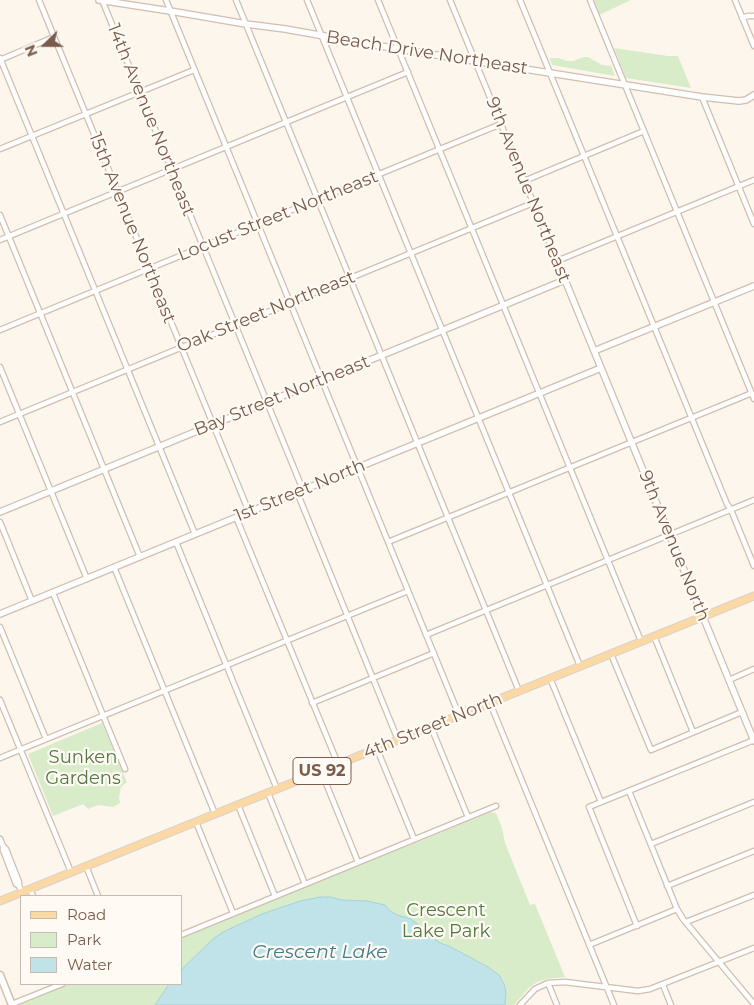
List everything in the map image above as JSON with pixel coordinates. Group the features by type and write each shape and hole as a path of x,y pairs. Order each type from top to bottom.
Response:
{"main road":[{"name":"4th Street North","path":"0,901 21,889 32,893 71,872 754,596"},
{"path":"0,975 12,1005"}],"street":[{"name":"15th Avenue Northeast","path":"39,0 249,512"},
{"name":"Beach Drive Northeast","path":"101,0 702,97 739,101 746,100 754,95"},
{"name":"14th Avenue Northeast","path":"101,0 267,402 347,616 398,740"},
{"path":"166,0 459,715"},
{"path":"236,0 520,691"},
{"path":"307,0 580,666"},
{"path":"378,0 641,642"},
{"name":"9th Avenue Northeast","path":"450,0 594,351"},
{"path":"520,0 754,566"},
{"path":"590,0 754,399"},
{"path":"735,0 754,46"},
{"path":"742,18 754,16"},
{"path":"54,37 0,59 195,534"},
{"path":"0,149 194,70"},
{"path":"0,240 408,72"},
{"path":"702,97 754,224"},
{"name":"Locust Street Northeast","path":"0,330 501,124"},
{"path":"524,181 644,131"},
{"path":"557,261 754,180"},
{"name":"Oak Street Northeast","path":"0,422 533,203"},
{"path":"0,215 140,557"},
{"name":"Bay Street Northeast","path":"0,512 565,280"},
{"path":"594,351 754,286"},
{"name":"9th Avenue North","path":"594,351 754,740"},
{"path":"0,367 87,579"},
{"name":"1st Street North","path":"0,614 601,368"},
{"path":"388,542 753,393"},
{"path":"426,635 754,500"},
{"path":"236,517 338,764"},
{"path":"0,522 32,601"},
{"path":"176,542 277,789"},
{"path":"114,567 215,814"},
{"path":"0,758 408,590"},
{"path":"53,592 125,769"},
{"path":"0,626 46,739"},
{"path":"654,636 693,732"},
{"path":"312,703 434,653"},
{"path":"611,654 651,750 742,712"},
{"path":"729,680 754,669"},
{"path":"550,678 601,802"},
{"path":"0,700 71,872"},
{"path":"490,703 614,1005"},
{"path":"431,727 468,817"},
{"path":"637,926 589,807 754,740"},
{"path":"377,748 414,839"},
{"path":"321,771 358,862"},
{"path":"629,791 677,909 754,1004"},
{"path":"268,793 305,884"},
{"path":"651,844 754,802"},
{"path":"238,805 275,896"},
{"path":"182,935 496,806"},
{"path":"196,822 233,913"},
{"path":"0,839 16,884 21,889"},
{"path":"667,886 754,850"},
{"path":"86,866 98,895"},
{"path":"686,922 754,894"},
{"path":"590,945 677,909"},
{"path":"520,1005 540,985 548,983 565,982 638,991 650,989 754,948"},
{"path":"548,983 557,1005"},
{"path":"12,1005 60,985"},
{"path":"662,985 671,1005"}],"green space":[{"path":"594,0 631,0 599,15"},
{"path":"614,48 678,56 691,88 626,78"},
{"path":"588,57 602,65 611,66 615,76 552,65 550,58 573,61"},
{"name":"Sunken Gardens","path":"102,723 127,782 121,787 120,803 113,807 98,805 88,809 83,804 53,816 28,754"},
{"name":"Crescent Lake Park","path":"490,812 496,813 505,843 530,905 535,904 565,977 537,982 514,1005 21,1005 66,985 182,985 182,937"}],"water":[{"name":"Crescent Lake","path":"330,897 385,905 397,915 411,919 440,943 488,967 499,975 506,992 505,1005 155,1005 168,985 182,985 182,969 213,939 223,932 262,914 300,901"}]}
